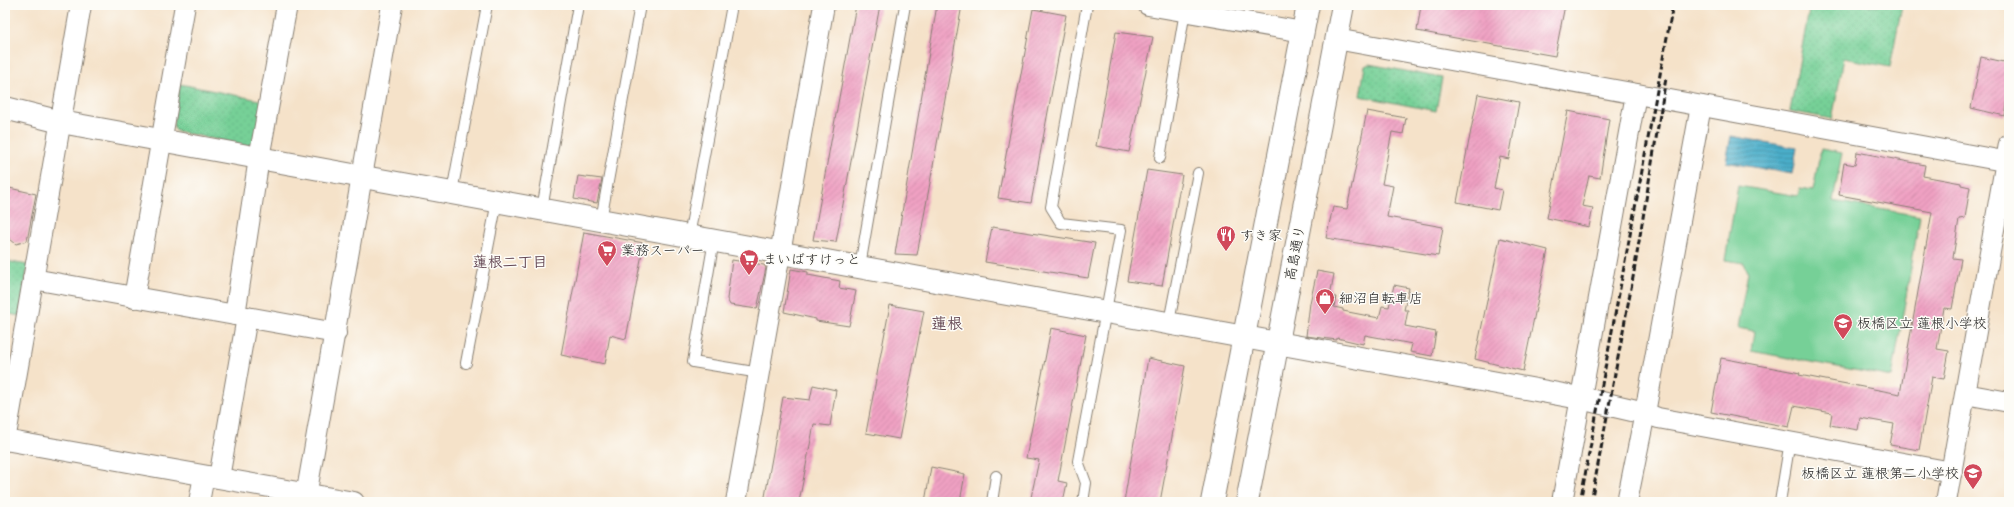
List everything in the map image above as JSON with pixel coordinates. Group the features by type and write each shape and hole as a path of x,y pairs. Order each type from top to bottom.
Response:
{"street":[{"path":"81,5 5,440 211,477 305,498 354,502"},
{"path":"134,298 185,5"},
{"path":"199,502 211,477 241,316 259,158 287,5"},
{"path":"305,498 336,333 392,5"},
{"path":"736,502 824,5"},
{"path":"1148,5 1302,32"},
{"path":"1212,502 1308,5"},
{"name":"高島通り","path":"1247,502 1343,5"},
{"path":"1336,39 1701,106 1980,154 2008,156 1946,502"},
{"path":"1562,502 1636,94"},
{"path":"1627,502 1645,413 1701,106"},
{"path":"5,108 61,122 1169,322 1580,398 1645,413 1658,418 1790,441 1952,472"},
{"path":"33,279 336,333"},
{"path":"1965,394 2009,402"}],"lane":[{"path":"452,192 487,5"},
{"path":"542,209 578,5"},
{"path":"601,220 640,5"},
{"path":"689,236 732,5"},
{"path":"860,266 905,5"},
{"path":"1083,502 1086,483 1078,461 1121,230 1061,223 1051,207 1087,5"},
{"path":"1160,158 1184,12"},
{"path":"1169,322 1198,174"},
{"path":"466,363 497,201"},
{"path":"714,240 693,362 760,373"},
{"path":"1780,502 1790,441"},
{"path":"992,502 996,476"}],"green space":[{"path":"1810,5 1902,5 1890,67 1844,58 1832,119 1790,111"},
{"path":"1369,64 1442,78 1436,111 1360,96 1365,66"},
{"path":"180,84 264,101 257,141 247,146 176,131 173,125"},
{"path":"1821,149 1842,153 1833,201 1920,216 1892,377 1751,351 1754,331 1738,328 1748,272 1744,263 1725,260 1738,186 1798,196 1800,188 1813,190"},
{"path":"5,261 28,265 20,316 5,313"}],"water":[{"path":"1731,136 1797,148 1792,174 1726,162"}],"building":[{"path":"856,5 880,5 836,242 813,240"},
{"path":"937,5 962,5 917,255 895,254"},
{"path":"1421,5 1565,5 1555,56 1417,31"},
{"path":"1033,9 1066,15 1031,203 998,198"},
{"path":"1116,32 1153,37 1129,152 1096,146"},
{"path":"1981,57 2009,63 2009,93 2005,116 1971,108"},
{"path":"1478,94 1519,102 1509,159 1500,157 1494,188 1502,190 1498,210 1457,202"},
{"path":"1367,111 1406,118 1403,134 1392,132 1382,184 1393,186 1387,217 1443,227 1438,256 1326,238 1333,207 1347,209"},
{"path":"1568,111 1609,119 1600,178 1589,176 1582,206 1593,208 1589,227 1547,218"},
{"path":"1857,152 1925,165 1923,176 1961,183 1961,185 1970,187 1965,218 1959,219 1953,258 1961,259 1952,309 1944,308 1937,349 1949,351 1944,379 1932,377 1919,450 1890,445 1894,424 1860,418 1858,430 1830,425 1832,413 1794,406 1789,427 1711,412 1721,358 1800,373 1799,375 1900,394 1932,212 1839,195 1844,163 1855,165"},
{"path":"1147,170 1182,175 1162,286 1127,281"},
{"path":"578,176 602,179 597,203 574,199"},
{"path":"5,187 36,194 27,241 16,244 5,235"},
{"path":"992,227 1095,243 1088,278 985,262"},
{"path":"584,232 644,243 626,339 610,335 605,364 561,355"},
{"path":"1500,238 1548,250 1523,371 1475,359"},
{"path":"732,260 764,265 766,268 757,309 730,305 727,299"},
{"path":"791,269 808,272 808,275 840,281 839,288 856,291 849,326 816,321 816,319 784,312"},
{"path":"1317,271 1334,274 1330,296 1336,297 1334,307 1343,309 1343,311 1379,318 1382,306 1389,307 1394,285 1409,288 1404,310 1408,310 1405,326 1436,332 1432,356 1410,352 1412,344 1365,335 1363,344 1337,338 1337,340 1306,336 1310,303"},
{"path":"890,305 924,311 899,439 866,433"},
{"path":"1051,328 1086,335 1058,481 1067,483 1063,502 1030,502 1039,460 1026,458"},
{"path":"1148,358 1185,366 1160,502 1124,502"},
{"path":"813,385 836,390 830,426 814,424 799,502 764,502 783,397 810,400"},
{"path":"931,467 965,474 960,502 925,502"}],"railway":[{"path":"1580,502 1673,5"},
{"path":"1591,502 1634,272 1666,78"}],"place":[{"name":"すき家","path":"1226,252"},
{"name":"業務スーパー","path":"607,267"},
{"name":"まいばすけっと","path":"749,276"},
{"name":"細沼自転車店","path":"1325,315"},
{"name":"板橋区立 蓮根小学校","path":"1843,340"},
{"name":"板橋区立 蓮根第二小学校","path":"1973,490"}],"district":[{"name":"蓮根二丁目","path":"510,262"},
{"name":"蓮根","path":"947,323"}]}
